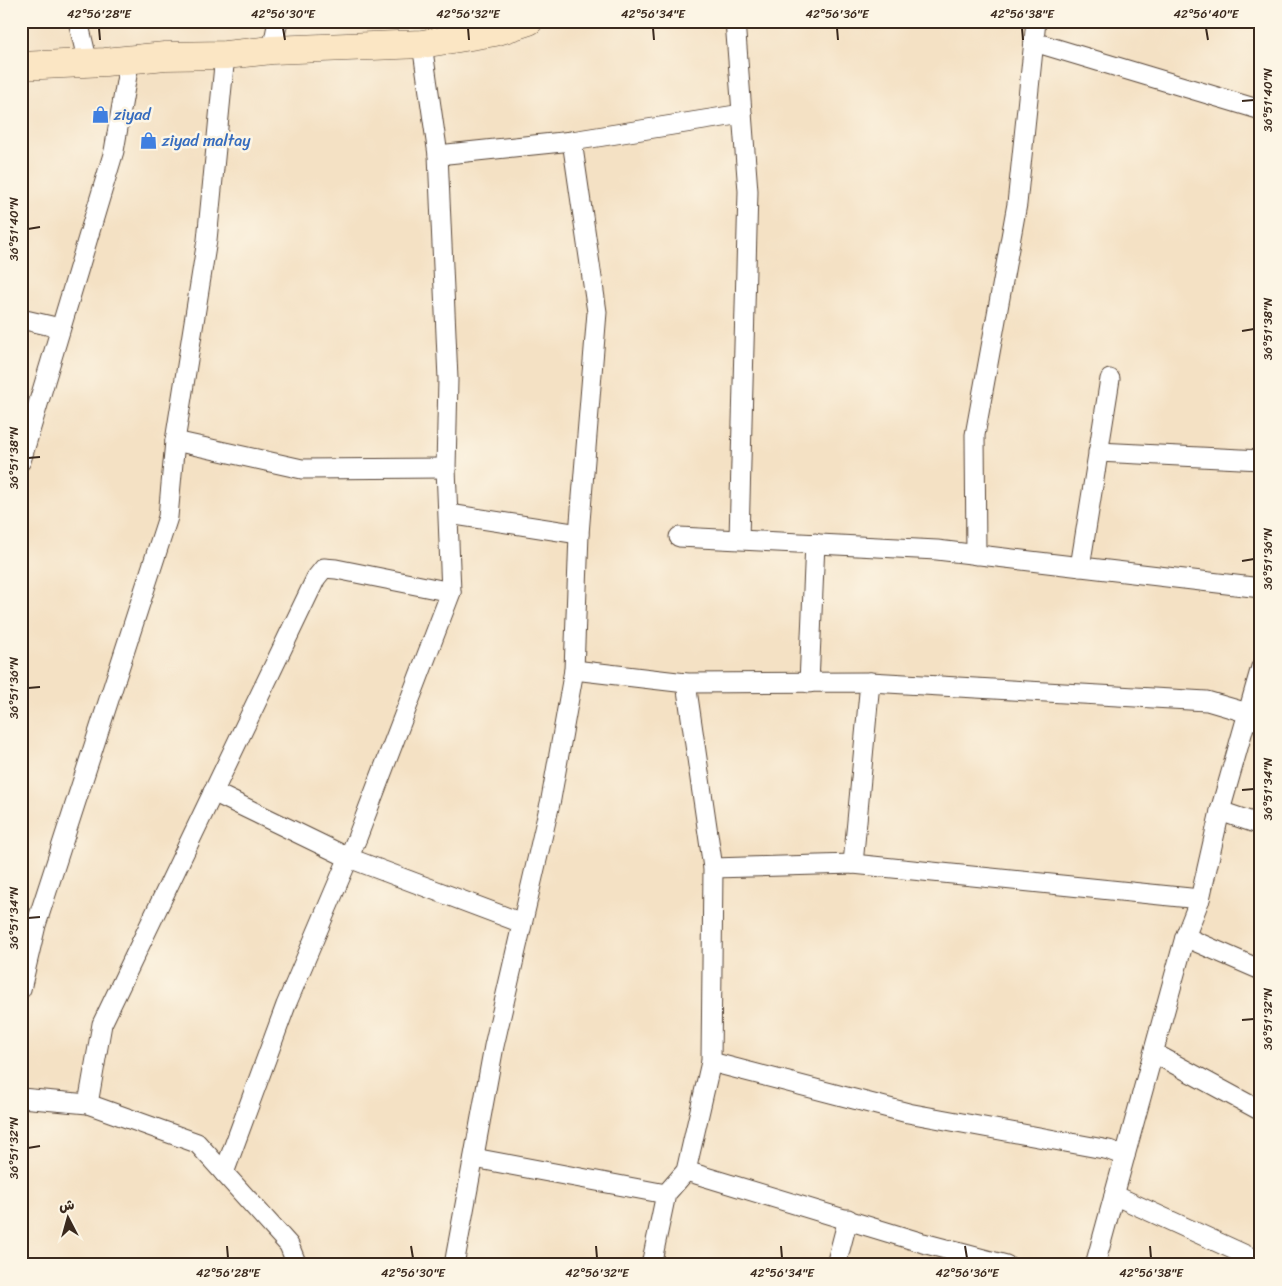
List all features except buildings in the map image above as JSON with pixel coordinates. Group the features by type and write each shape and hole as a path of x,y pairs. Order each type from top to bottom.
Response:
{"street":[{"path":"78,21 88,63"},
{"path":"272,50 278,21"},
{"path":"21,66 88,63 130,58 225,55 272,50 371,48 422,44 529,21"},
{"path":"735,21 748,192 739,539"},
{"path":"976,555 975,435 1017,204 1036,21"},
{"path":"1034,42 1261,110"},
{"path":"224,1173 286,1005 349,858 451,592 446,468 448,379 438,155 422,44"},
{"path":"21,989 29,923 168,517 175,442 207,240 225,55"},
{"path":"21,461 114,151 130,58"},
{"path":"438,155 572,141 742,114"},
{"path":"454,1265 494,1046 551,799 574,670 579,534 597,312 572,141"},
{"path":"21,319 60,328"},
{"path":"1080,567 1110,379"},
{"path":"175,442 302,469 446,468"},
{"path":"1098,452 1261,460"},
{"path":"449,514 579,534"},
{"path":"679,537 936,550 1261,588"},
{"path":"809,683 815,543"},
{"path":"88,1104 102,1024 316,578 324,568 336,569 451,592"},
{"path":"1095,1265 1185,937 1200,899 1220,811 1254,718 1261,667"},
{"path":"574,670 686,683 870,682 1206,701 1254,718"},
{"path":"852,864 870,682"},
{"path":"651,1265 666,1194 686,1171 711,1062 713,868 686,683"},
{"path":"213,792 349,858 522,923"},
{"path":"1220,811 1261,825"},
{"path":"713,868 852,864 1200,899"},
{"path":"1185,937 1261,970"},
{"path":"1154,1053 1261,1111"},
{"path":"711,1062 908,1113 1109,1150 1125,1156"},
{"path":"21,1098 88,1104 197,1143 289,1245 297,1265"},
{"path":"474,1158 666,1194"},
{"path":"686,1171 923,1243 1006,1265"},
{"path":"1114,1196 1261,1262"},
{"path":"836,1265 848,1219"}],"place":[{"name":"ziyad","path":"100,114"},
{"name":"ziyad maltay","path":"148,140"}]}
